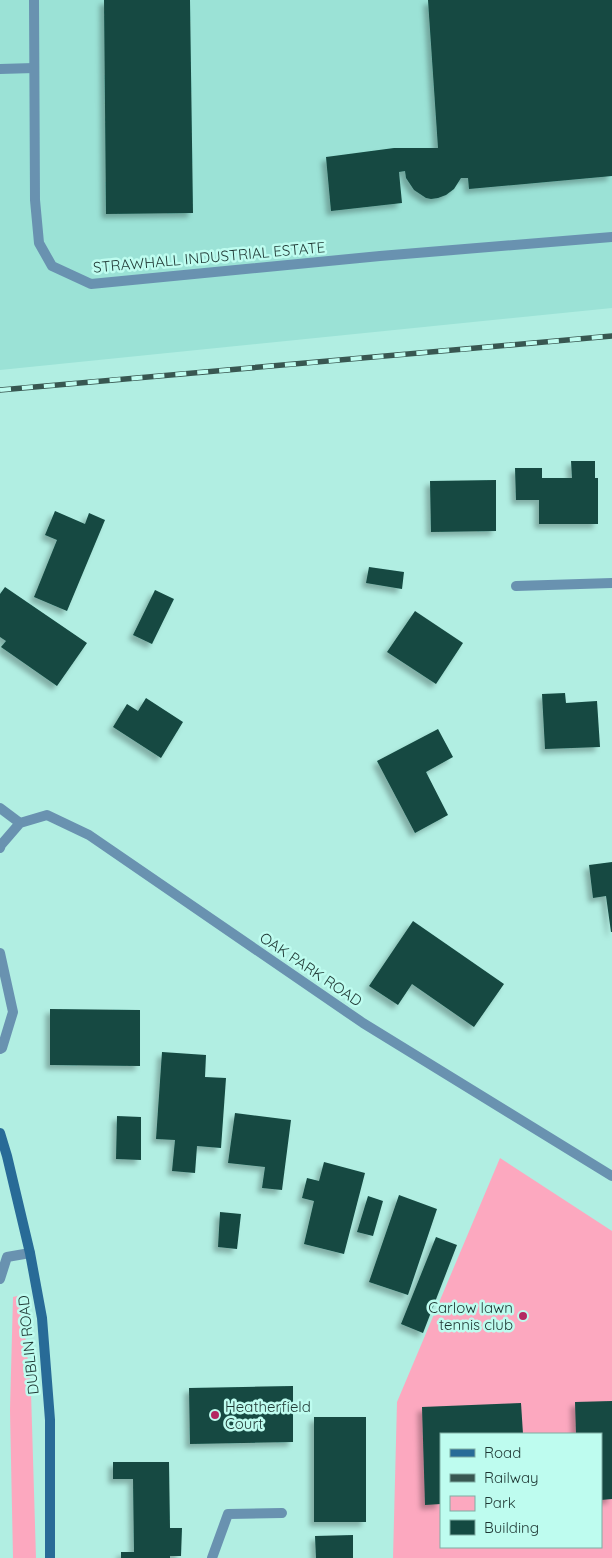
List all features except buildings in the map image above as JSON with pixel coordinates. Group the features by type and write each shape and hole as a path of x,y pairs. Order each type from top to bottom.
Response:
{"main road":[{"name":"DUBLIN ROAD","path":"0,1133 30,1253 42,1318 50,1420 50,1558"}],"street":[{"name":"STRAWHALL INDUSTRIAL ESTATE","path":"34,0 35,200 39,243 52,266 91,284 380,256 612,237"},
{"path":"0,69 34,68"},
{"path":"516,586 612,583"},
{"path":"0,808 20,823 0,848"},
{"name":"OAK PARK ROAD","path":"20,823 47,815 89,835 363,1023 612,1176"},
{"path":"0,953 13,1012 0,1049"},
{"path":"0,1279 7,1257 30,1253"},
{"path":"212,1558 228,1514 282,1513"}],"shaded area":[{"path":"0,0 612,0 612,308 0,370"}],"green space":[{"name":"Carlow lawn tennis club","path":"500,1158 612,1231 612,1558 393,1558 397,1402"},
{"path":"21,1295 31,1392 36,1558 13,1558 10,1410 13,1297"}],"railway":[{"path":"0,390 612,336"}],"place":[{"name":"Carlow lawn tennis club","path":"523,1316"},
{"name":"Heatherfield Court","path":"215,1415"}]}
